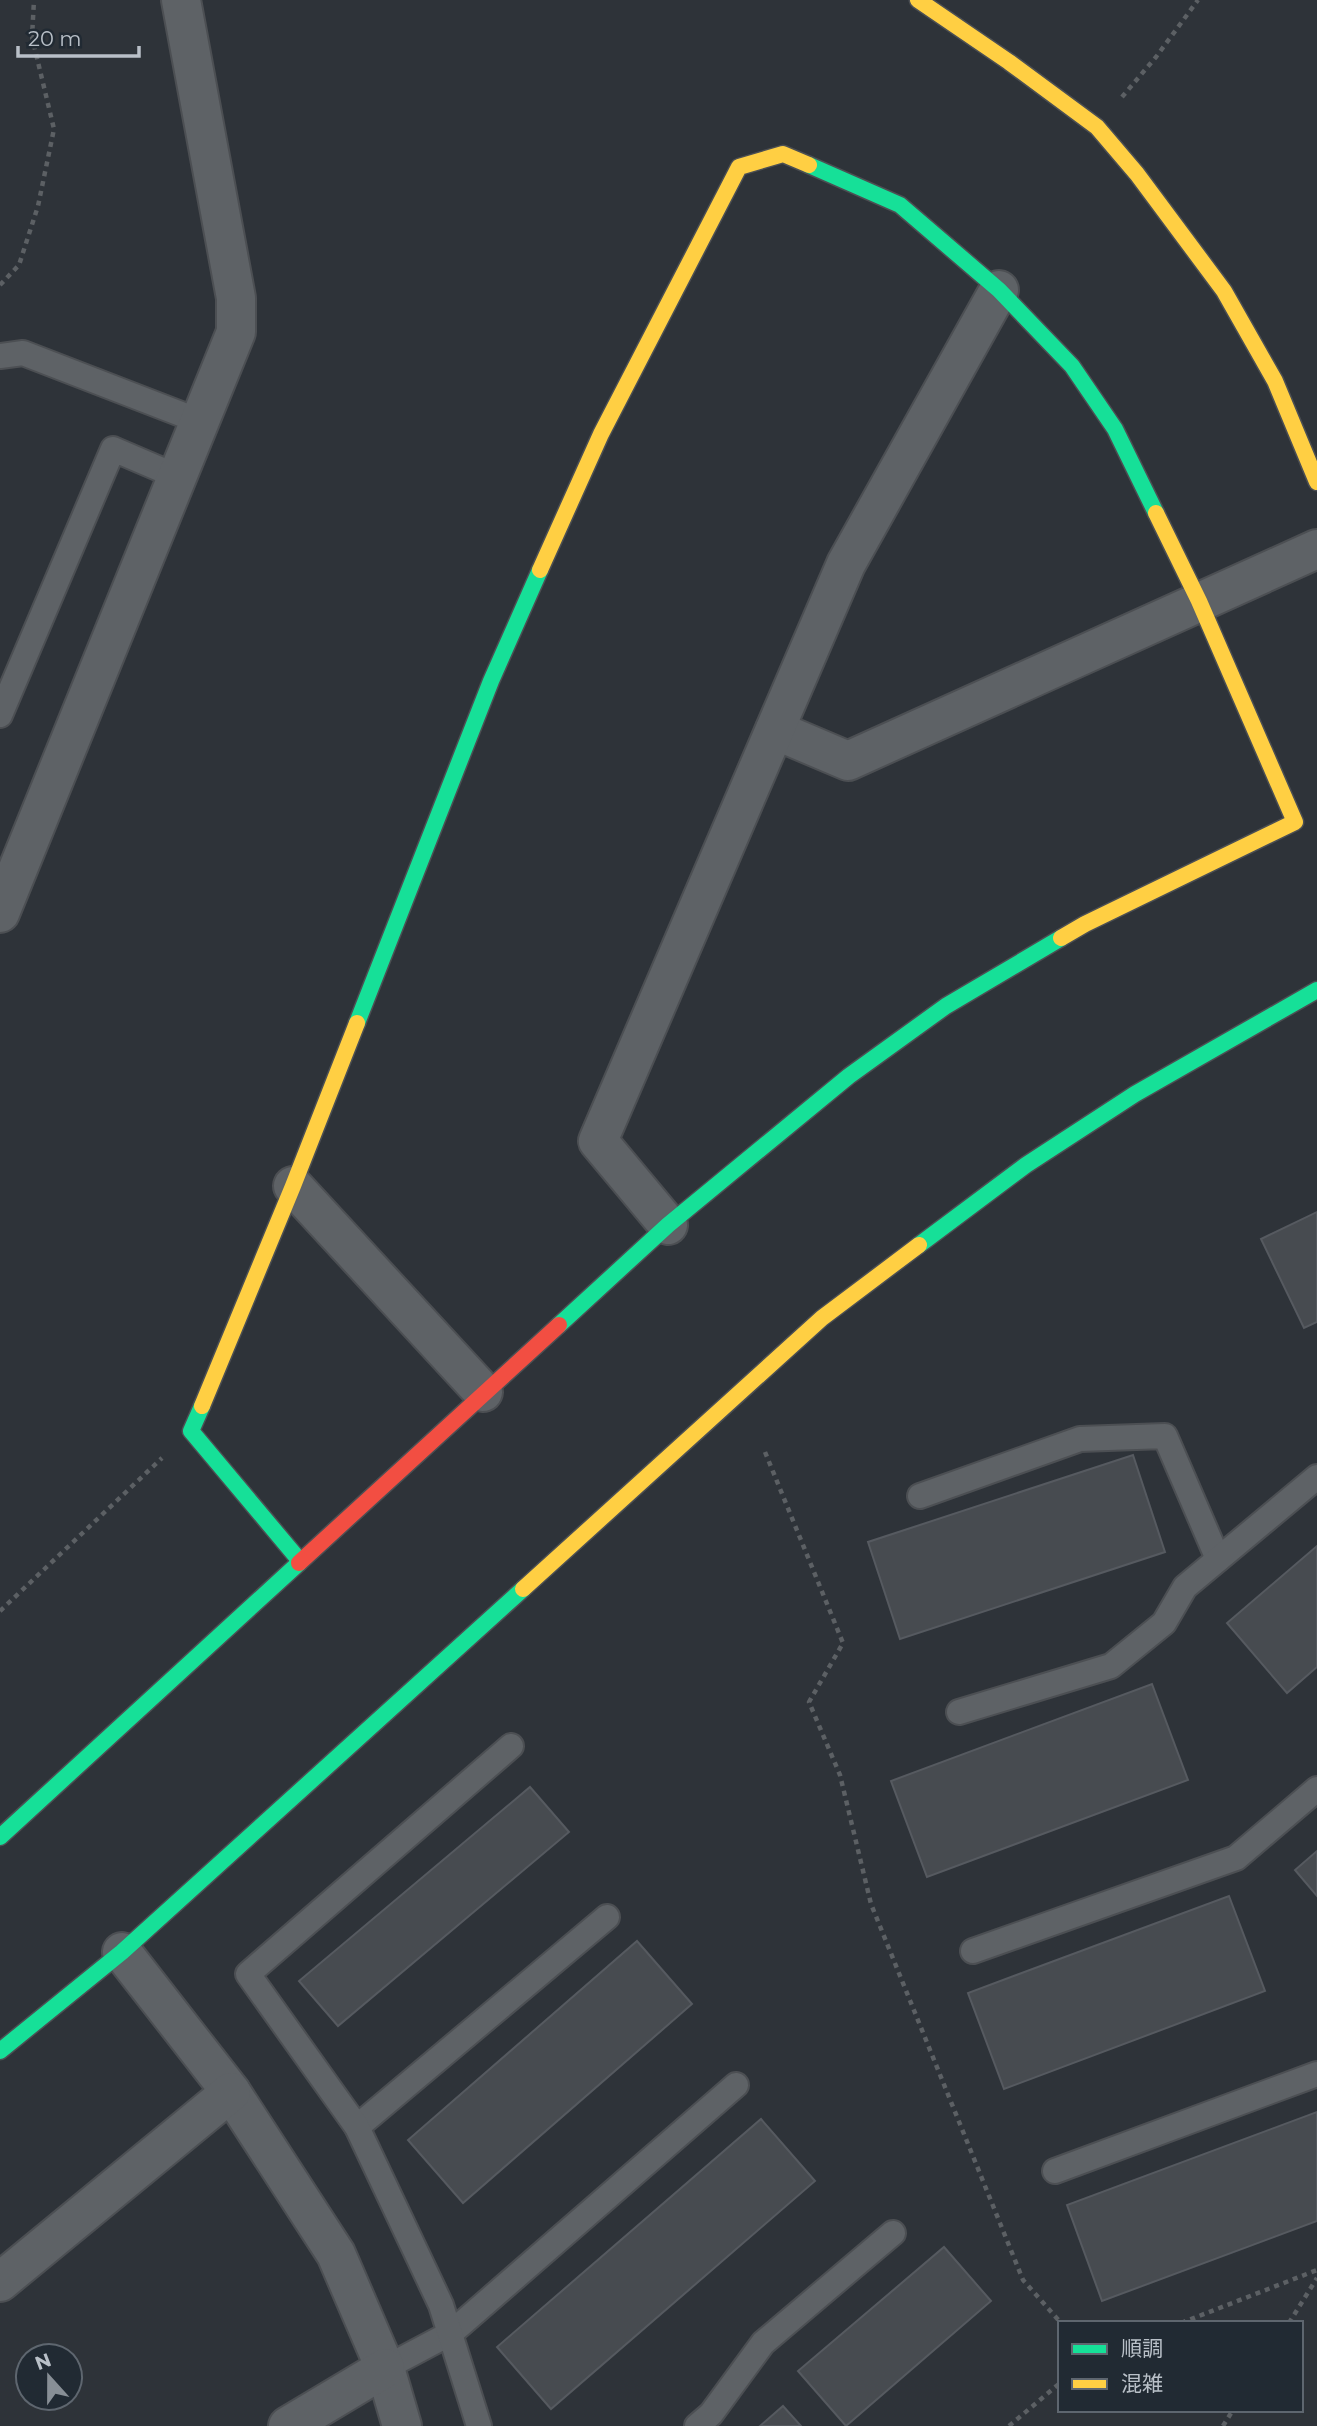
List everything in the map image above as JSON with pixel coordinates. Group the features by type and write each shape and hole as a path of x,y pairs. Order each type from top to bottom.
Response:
{"street":[{"path":"0,913 236,332 236,298 181,0"},
{"path":"918,0 1097,127 1137,174 1224,291 1275,381 1317,482"},
{"path":"0,1837 668,1225 849,1076 946,1006 1085,924 1295,822 1199,601 1115,429 1072,366 999,290 900,205 783,153 739,167 601,434 491,681 293,1186 191,1431 300,1560"},
{"path":"668,1225 598,1141 846,564 999,290"},
{"path":"775,730 848,761 1317,549"},
{"path":"0,2051 122,1952 822,1318 1026,1165 1135,1094 1317,990"},
{"path":"293,1186 483,1392"},
{"path":"122,1952 231,2092 336,2254 385,2368 402,2426"},
{"path":"0,2282 231,2092"},
{"path":"288,2426 385,2368"}],"lane":[{"path":"0,356 23,353 199,421"},
{"path":"0,715 113,449 176,476"},
{"path":"920,1496 1080,1438 1165,1436 1218,1559"},
{"path":"959,1712 1111,1666 1164,1623 1185,1587 1317,1477"},
{"path":"479,2426 441,2305 357,2127 248,1974 511,1746"},
{"path":"973,1951 1236,1858 1317,1790"},
{"path":"357,2127 607,1917"},
{"path":"1055,2171 1317,2074"},
{"path":"385,2368 451,2333 736,2085"},
{"path":"697,2426 711,2414 763,2343 893,2233"}],"path":[{"path":"0,285 19,265 38,206 54,129 32,37 34,0"},
{"path":"1097,127 1156,57 1198,0"},
{"path":"0,1611 191,1431"},
{"path":"765,1452 843,1643 809,1702 840,1775 871,1904 1023,2280 1059,2321"},
{"path":"1186,2321 1317,2270"},
{"path":"1290,2321 1317,2278"},
{"path":"1009,2426 1058,2386"}],"building":[{"path":"1317,1212 1317,1322 1304,1328 1261,1239"},
{"path":"1133,1455 1165,1552 900,1639 868,1542"},
{"path":"1317,1546 1317,1667 1287,1693 1227,1623"},
{"path":"1152,1684 1188,1780 927,1877 891,1781"},
{"path":"530,1787 569,1832 338,2026 299,1981"},
{"path":"1317,1851 1317,1896 1295,1870"},
{"path":"1229,1896 1265,1991 1004,2089 968,1993"},
{"path":"637,1941 692,2004 463,2203 408,2140"},
{"path":"1317,2112 1317,2221 1102,2301 1067,2205"},
{"path":"761,2119 815,2181 551,2409 497,2347"},
{"path":"944,2247 991,2301 846,2426 798,2371"},
{"path":"783,2406 801,2426 760,2426"}],"traffic: fast":[{"path":"809,165 900,205 999,290 1072,366 1115,429 1156,513"},
{"path":"357,1023 491,681 540,570"},
{"path":"559,1325 668,1225 849,1076 946,1006 1061,938"},
{"path":"919,1245 1026,1165 1135,1094 1317,990"},
{"path":"202,1406 191,1431 300,1561"},
{"path":"0,1837 299,1563"},
{"path":"0,2051 122,1952 523,1589"}],"traffic: slow":[{"path":"918,0 1097,127 1137,174 1224,291 1275,381 1317,482"},
{"path":"540,570 601,434 739,167 783,154 809,165"},
{"path":"1061,938 1295,822 1199,601 1156,513"},
{"path":"202,1406 357,1023"},
{"path":"523,1589 822,1318 919,1245"}],"traffic: jam":[{"path":"299,1563 559,1325"}]}
